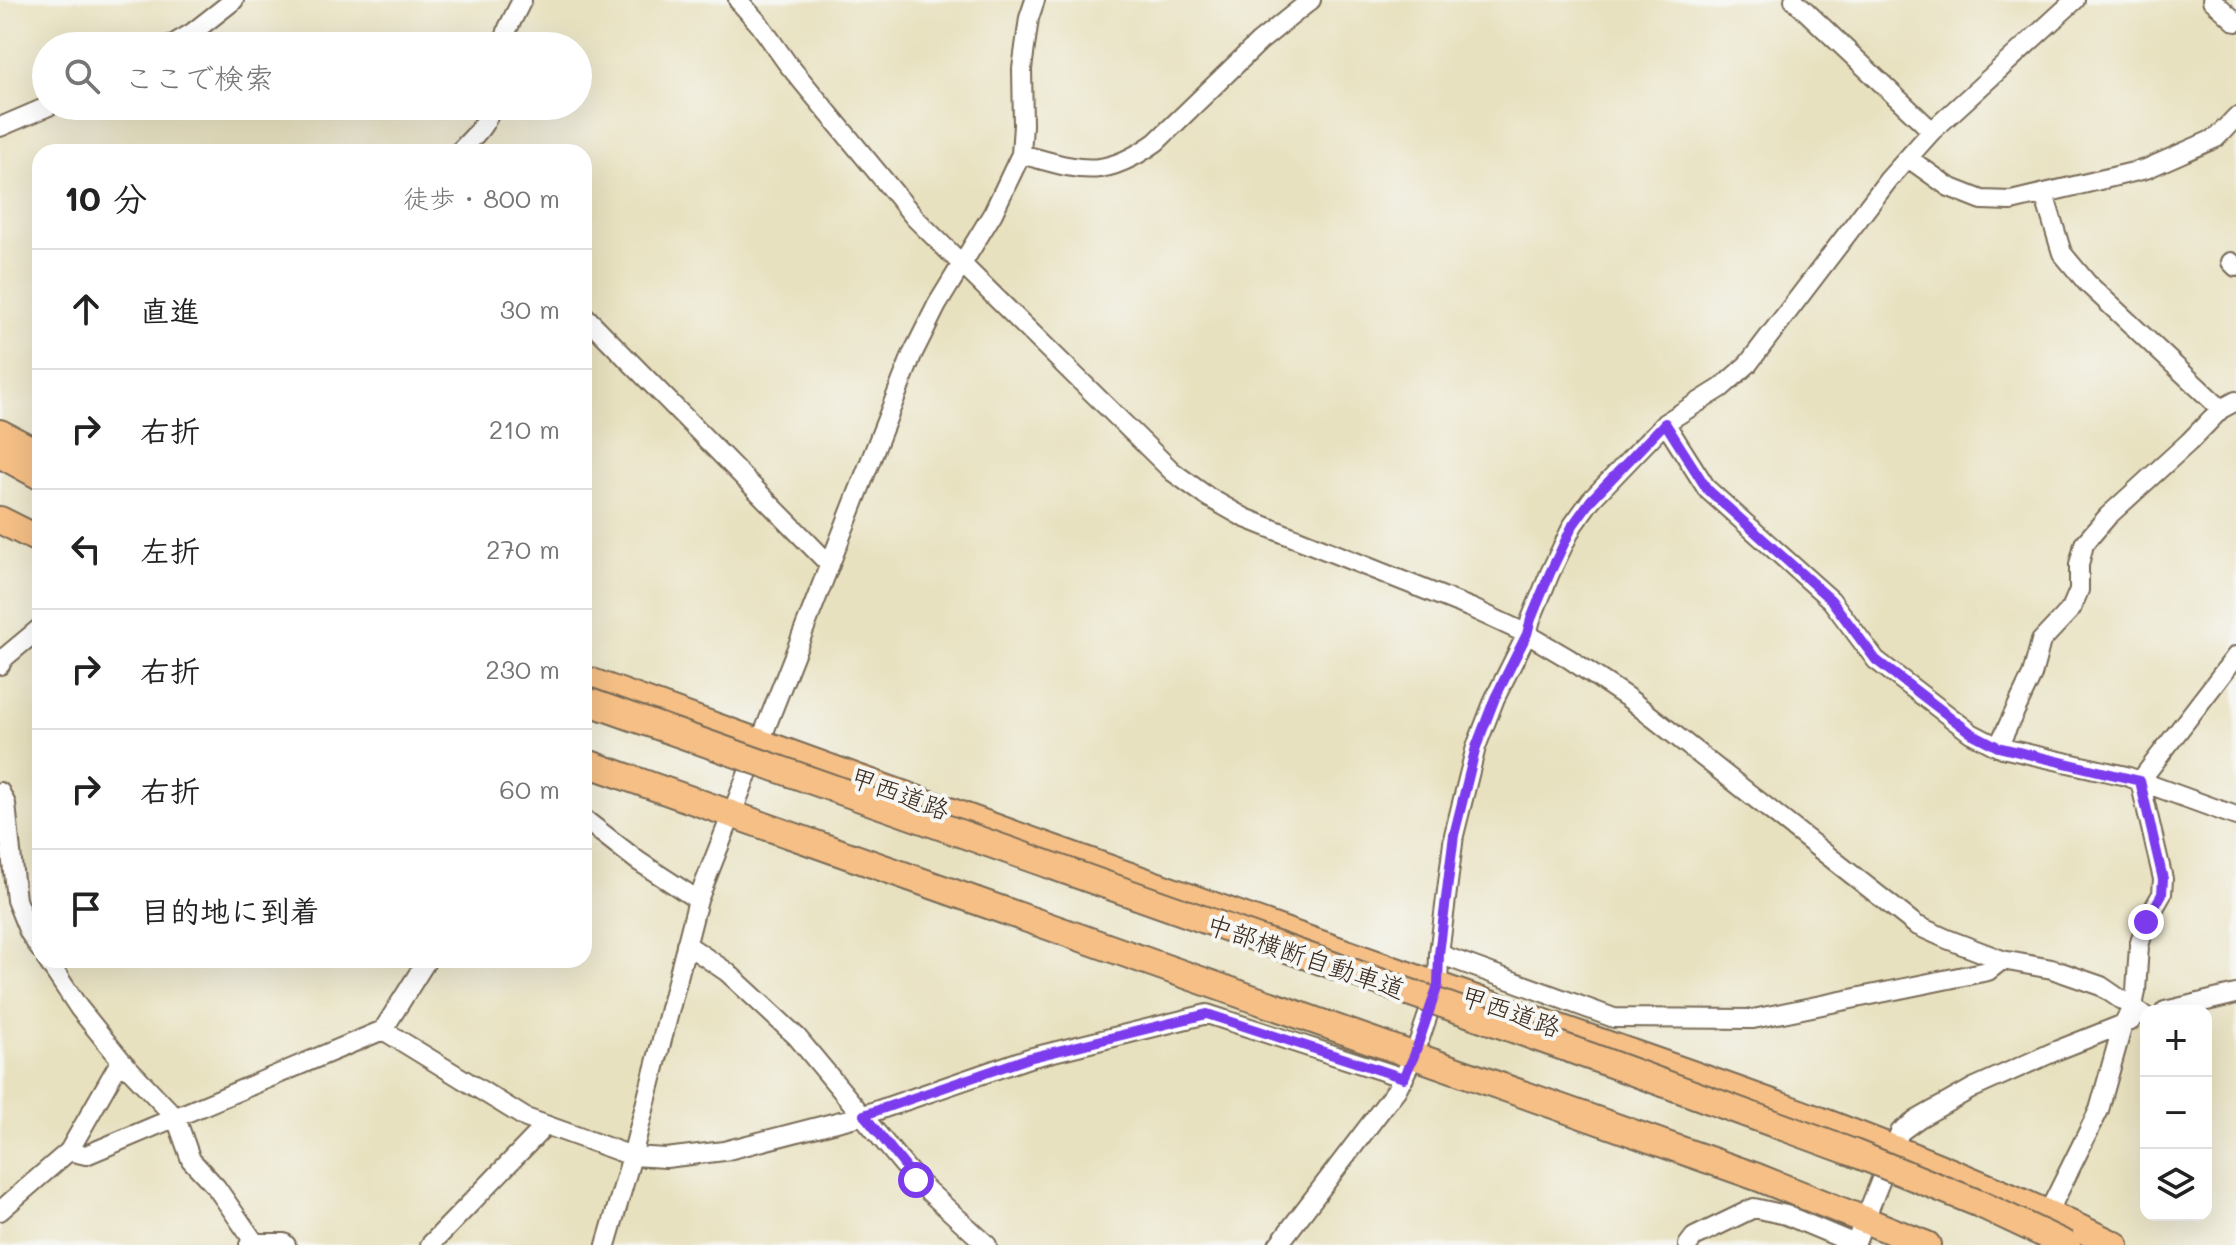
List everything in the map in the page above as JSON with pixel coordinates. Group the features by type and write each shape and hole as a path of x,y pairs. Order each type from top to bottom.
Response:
{"highway":[{"path":"0,433 32,450"},
{"path":"0,454 32,472"},
{"path":"0,468 32,486"},
{"path":"0,520 32,536"},
{"name":"甲西道路","path":"592,682 1778,1104 1893,1148 2048,1213 2115,1245"},
{"name":"中部横断自動車道","path":"592,703 1839,1147 1980,1204 2067,1245"},
{"name":"中部横断自動車道","path":"592,716 1845,1164 2035,1245"},
{"path":"592,765 732,813 1409,1067 1757,1177 1927,1245"}],"street":[{"path":"193,32 234,0"},
{"path":"507,32 522,0"},
{"path":"738,0 915,218 1173,472 1245,518 1471,608 1527,634 1619,692 1916,925 2002,960 2052,969 2101,986 2140,1012"},
{"path":"606,1245 698,900 912,355 960,265 993,213 1021,154 1022,69 1029,18 1035,0"},
{"path":"1021,154 1072,168 1096,170 1116,166 1137,156 1156,142 1259,42 1311,0"},
{"path":"1794,0 1932,131"},
{"path":"1278,1245 1363,1136 1409,1067 1438,985 1454,835 1476,747 1573,525 1602,489 1665,423 1721,388 1748,364 1889,179 1932,131 2075,0"},
{"path":"2212,0 2236,22"},
{"path":"0,127 32,113"},
{"path":"1908,158 1949,187 1982,200 2011,201 2146,169 2216,138 2236,117"},
{"path":"467,144 486,120"},
{"path":"1998,747 2032,675 2041,641 2071,609 2079,590 2079,565 2084,544 2108,516 2229,405 2087,283 2062,253 2044,194"},
{"path":"592,323 830,565"},
{"path":"1665,423 1707,489 1831,600 1876,660 1971,733 1998,747 2140,781 2236,816"},
{"path":"0,665 32,635"},
{"path":"2140,781 2236,656"},
{"path":"2140,781 2163,879 2162,894 2146,922 2139,946 2136,991 2140,1009"},
{"path":"0,792 6,804 16,900 32,937"},
{"path":"592,825 638,861 698,900"},
{"path":"686,944 727,972 797,1037 916,1180 987,1245"},
{"path":"1439,954 1614,1018 1753,1019 1988,971 2002,960"},
{"path":"52,968 79,1008 121,1060 176,1118 191,1160 216,1187 252,1244 286,1245"},
{"path":"69,1151 86,1155 383,1030 422,968"},
{"path":"2190,1005 2236,994"},
{"path":"383,1030 526,1118 632,1156 666,1158 724,1151 864,1115 1029,1058 1207,1014 1409,1067"},
{"path":"1688,1245 1694,1237 1754,1208 1786,1215 1855,1244 1900,1132 1973,1088 2123,1024 2140,1014"},
{"path":"2048,1213 2099,1110 2123,1024"},
{"path":"0,1211 69,1151 121,1060"},
{"path":"430,1245 546,1125"}],"route":[{"path":"916,1180 864,1115 1029,1058 1207,1014 1404,1078 1438,985 1454,835 1476,747 1495,698 1527,634 1550,573 1573,525 1591,500 1665,423 1707,489 1831,600 1876,660 1971,733 1998,747 2140,781 2163,879 2162,894 2146,922"}]}
